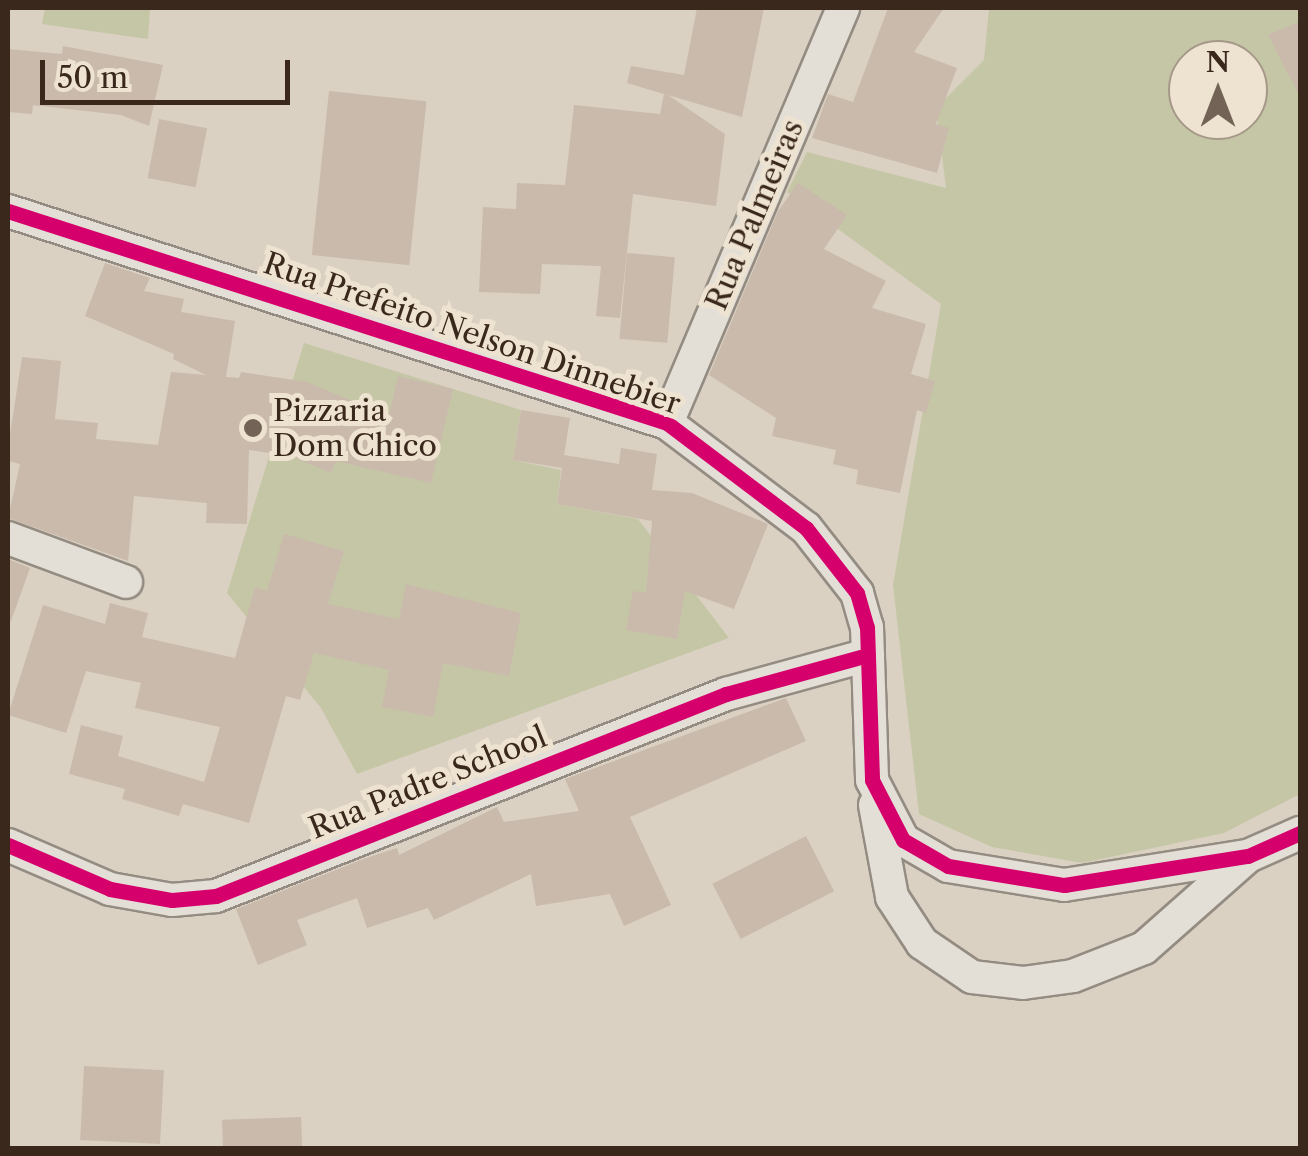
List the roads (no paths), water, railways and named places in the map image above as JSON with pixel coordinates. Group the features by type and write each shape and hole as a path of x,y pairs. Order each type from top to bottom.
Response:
{"street":[{"name":"Rua Palmeiras","path":"667,422 843,8"},
{"name":"Rua Prefeito Nelson Dinnebier","path":"8,211 667,422 766,492 836,561 858,594 868,655 872,780 903,840 948,866 1064,886 1248,856 1300,833"},
{"path":"8,538 126,582"},
{"name":"Rua Padre School","path":"8,845 110,889 172,900 216,896 726,694 868,655"},
{"path":"872,780 892,897 922,944 972,977 1023,983 1073,976 1144,948 1248,856"}],"place":[{"name":"Pizzaria Dom Chico","path":"253,428"}]}
